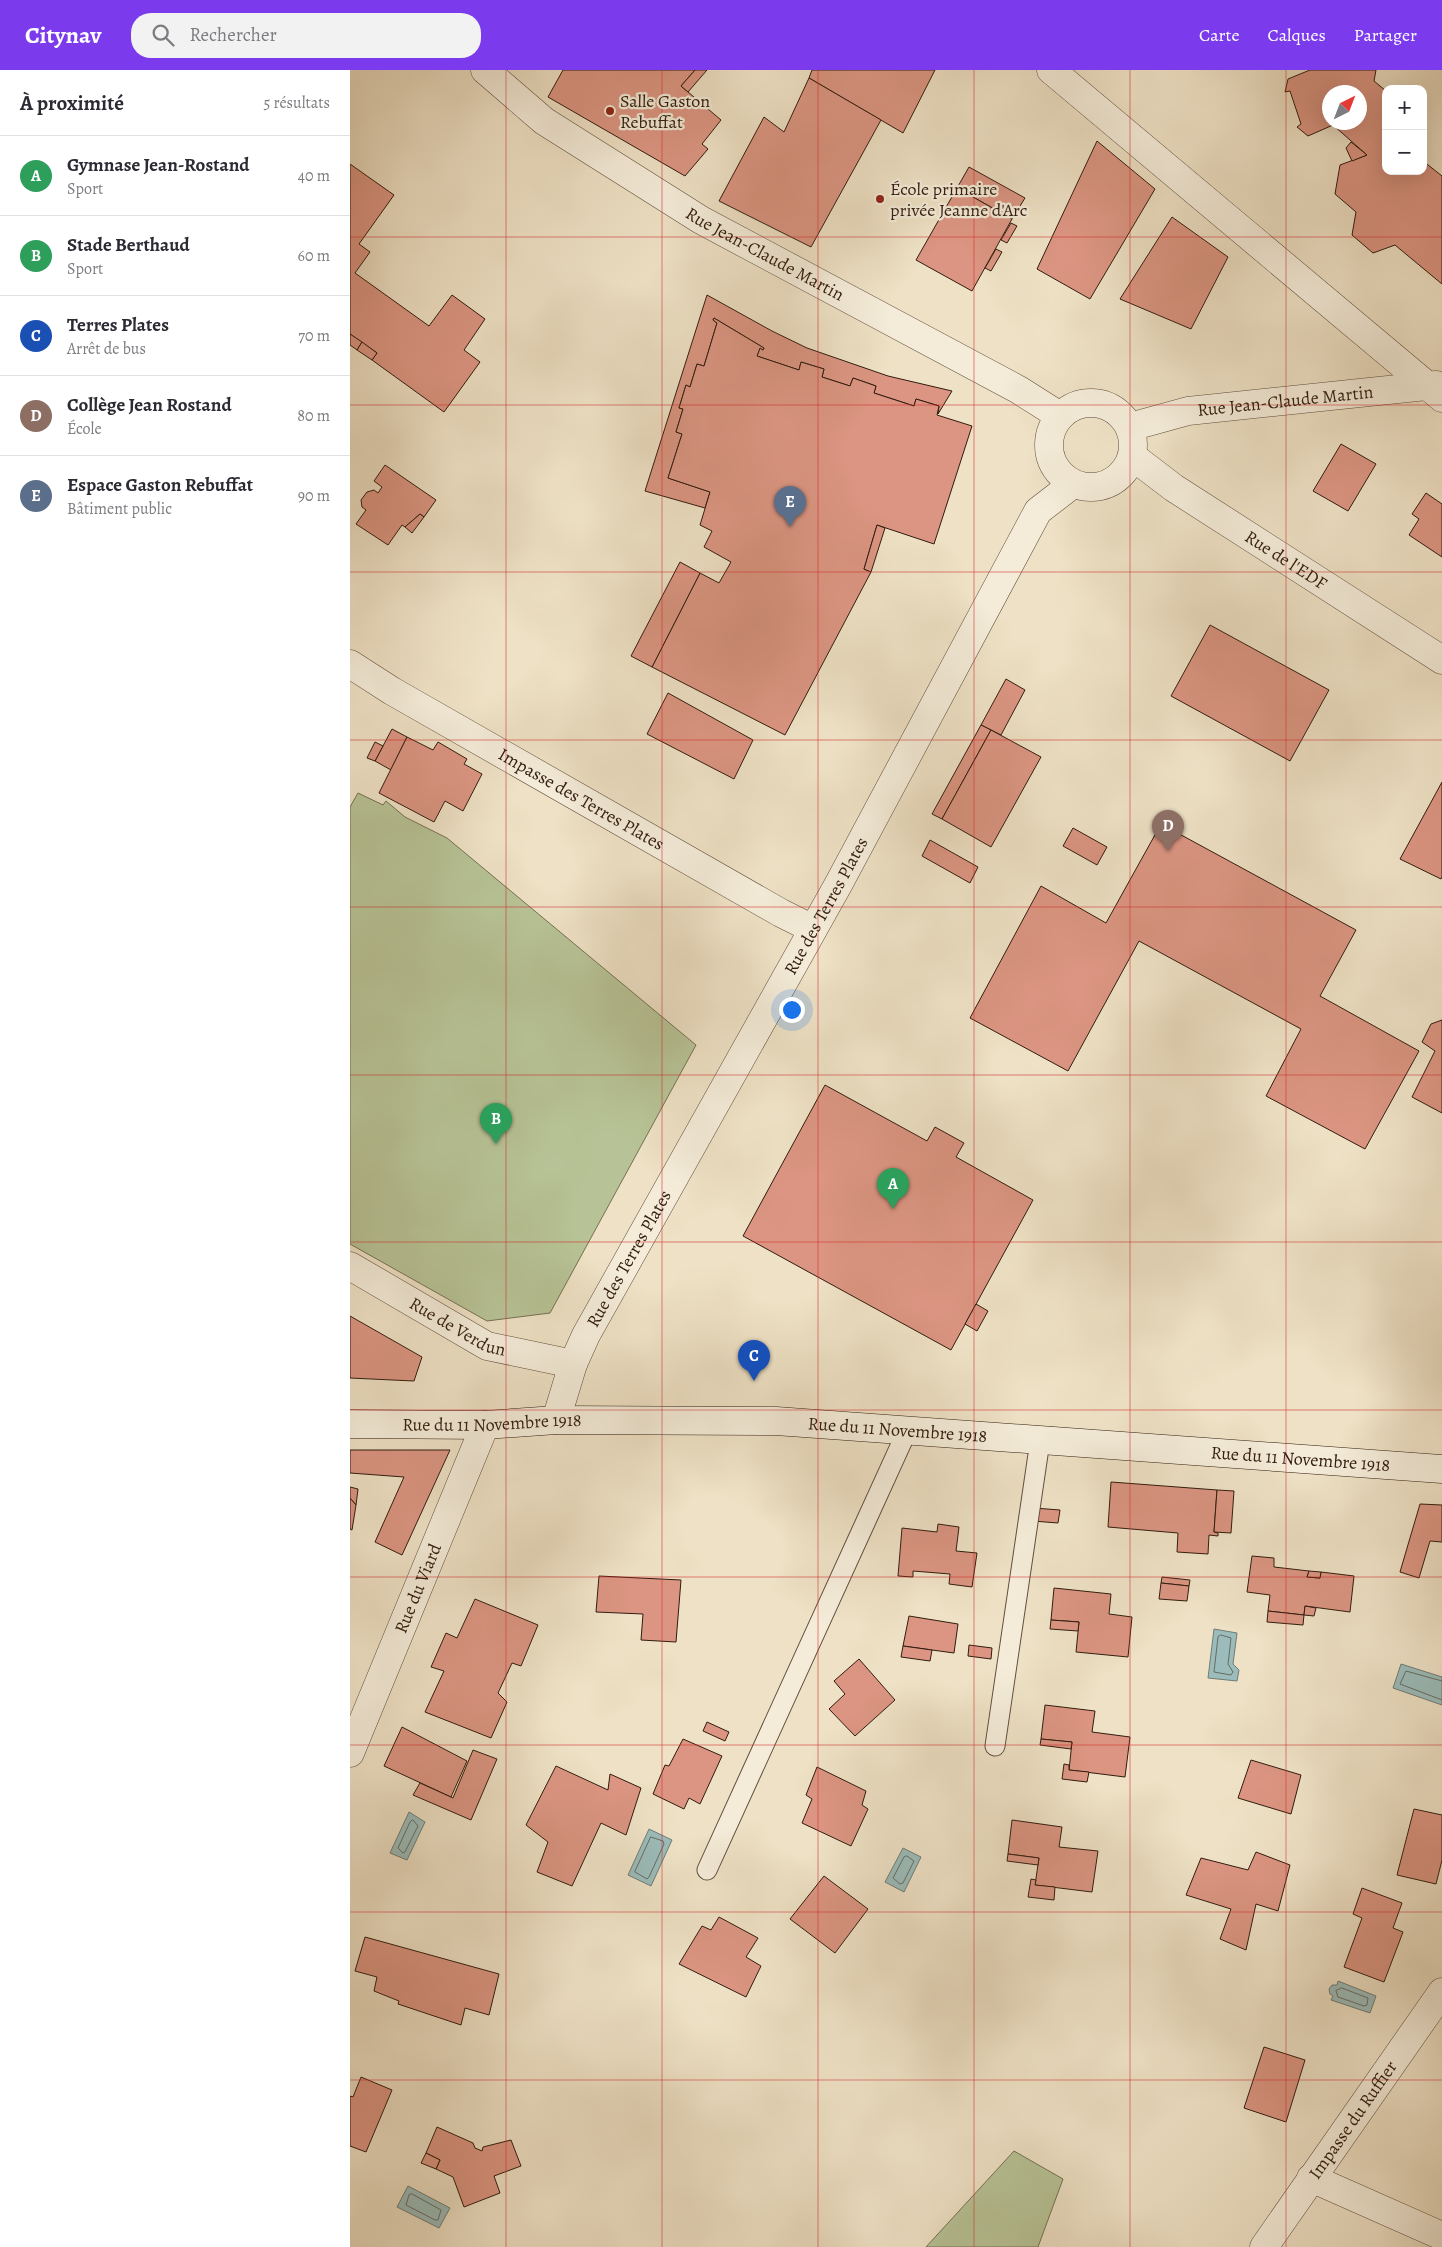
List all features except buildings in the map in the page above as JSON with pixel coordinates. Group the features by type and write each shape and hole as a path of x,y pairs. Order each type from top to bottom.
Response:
{"street":[{"name":"Rue Jean-Claude Martin","path":"485,70 544,121 701,220 1019,390 1060,416"},
{"path":"1051,70 1437,389"},
{"name":"Rue Jean-Claude Martin","path":"1130,427 1188,411 1437,389"},
{"path":"1098,403 1111,407 1122,416 1130,427 1134,442 1132,456 1126,469 1116,480 1102,486 1088,487 1074,484 1058,471 1049,453 1048,440 1052,427 1060,416 1077,405 1098,403"},
{"name":"Rue de l'EDF","path":"1132,456 1174,488 1442,660"},
{"name":"Rue des Terres Plates","path":"556,1420 573,1364 607,1296 814,929 1038,511 1074,484"},
{"name":"Impasse des Terres Plates","path":"350,664 392,691 781,913 814,929"},
{"name":"Rue de Verdun","path":"350,1266 487,1346 573,1364"},
{"name":"Rue du 11 Novembre 1918","path":"350,1424 485,1425 556,1420 776,1421 1442,1469"},
{"name":"Rue du Viard","path":"350,1753 485,1425"},
{"name":"Impasse du Ruffier","path":"1442,1992 1310,2178 1442,2236"},
{"path":"1264,2247 1310,2178"}],"lane":[{"path":"707,1870 907,1431"},
{"path":"995,1746 1040,1441"}],"green space":[{"path":"358,793 383,805 386,801 405,817 447,838 696,1045 550,1313 487,1321 350,1244 350,807"},
{"path":"1014,2151 1063,2179 1038,2247 926,2247"}],"water":[{"path":"1214,1629 1237,1633 1233,1664 1239,1670 1237,1681 1208,1678"},
{"path":"1401,1664 1442,1677 1442,1705 1393,1688"},
{"path":"409,1812 425,1822 407,1860 390,1853"},
{"path":"649,1829 672,1840 651,1886 628,1875"},
{"path":"903,1848 921,1857 904,1892 885,1882"},
{"path":"1338,1981 1376,1996 1370,2013 1331,2000 1333,1996 1330,1994 1329,1989 1332,1985 1337,1985"},
{"path":"408,2186 450,2208 439,2228 397,2207"}],"place":[{"name":"Salle Gaston Rebuffat","path":"610,111"},
{"name":"École primaire privée Jeanne d'Arc","path":"880,199"},
{"name":"Espace Gaston Rebuffat","path":"790,527"},
{"name":"Collège Jean Rostand","path":"1168,851"},
{"name":"Stade Berthaud","path":"496,1144"},
{"name":"Gymnase Jean-Rostand","path":"893,1209"},
{"name":"Terres Plates","path":"754,1381"}]}
